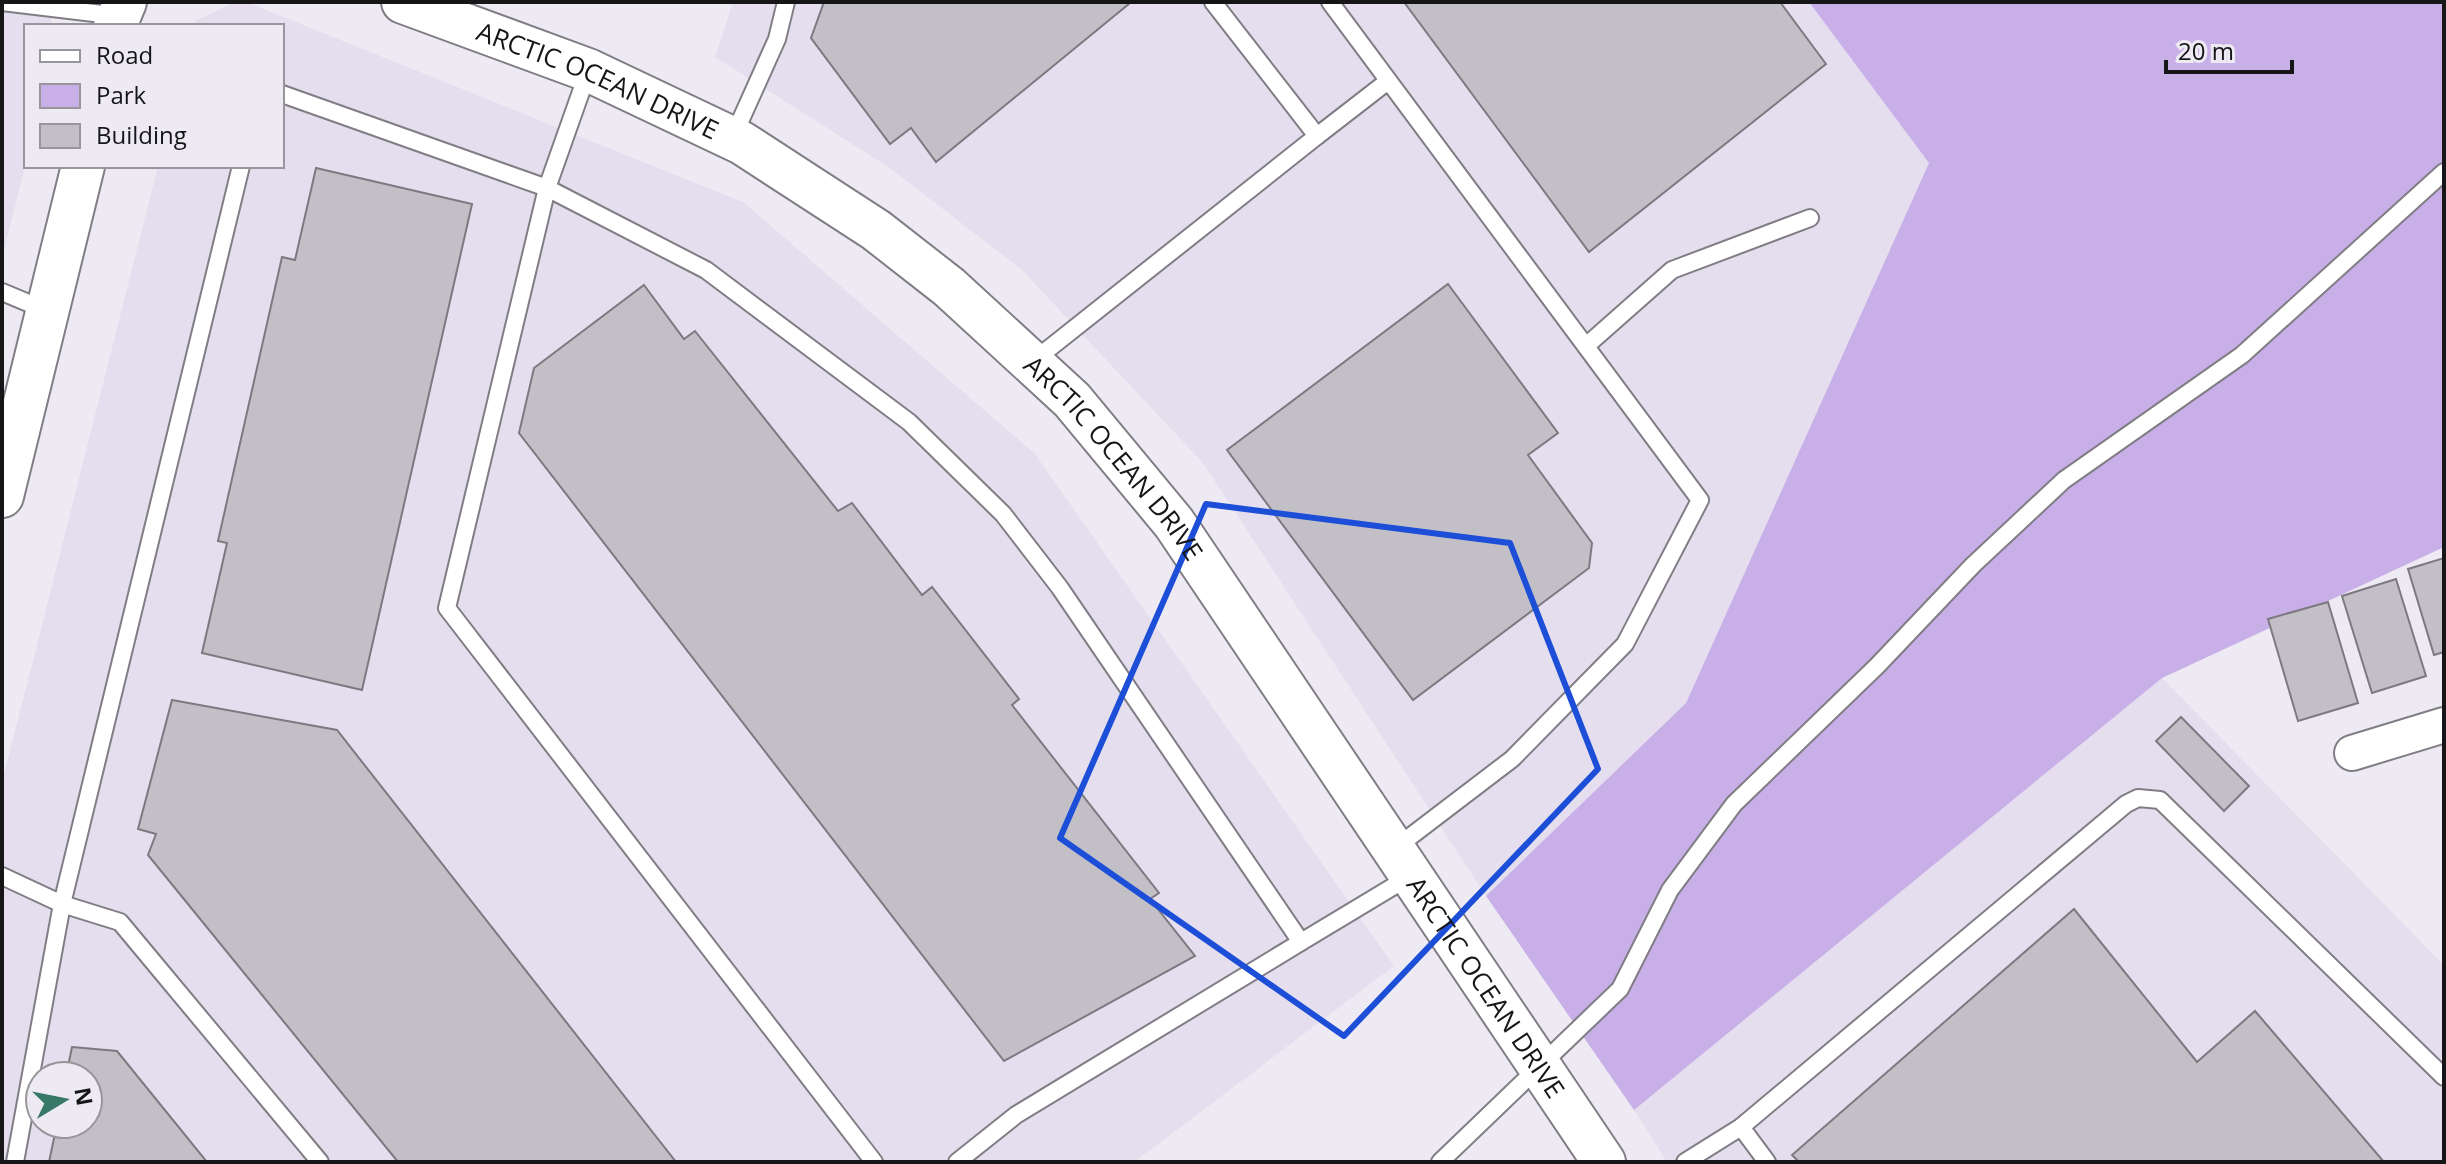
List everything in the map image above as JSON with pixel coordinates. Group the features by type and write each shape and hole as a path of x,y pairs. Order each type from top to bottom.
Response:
{"street":[{"name":"ARCTIC OCEAN DRIVE","path":"414,4 588,70 732,139 876,230 949,287 1072,400 1174,523 1604,1162"},
{"path":"2,496 83,168"},
{"path":"2352,753 2444,725"}],"lane":[{"path":"2,2 119,15"},
{"path":"732,139 777,39 786,2"},
{"path":"1213,2 1317,136"},
{"path":"957,1162 1016,1115 1301,942 1403,862 1512,759 1625,644 1700,500 1330,2"},
{"path":"588,70 547,188 447,608 874,1162"},
{"path":"1031,362 1388,81"},
{"path":"284,95 547,188 706,270 909,422 1003,514 1060,588 1301,942"},
{"path":"15,1162 62,904 241,168"},
{"path":"1440,1162 1620,989 1670,890 1734,804 1877,666 1973,565 2064,480 2242,355 2444,172"},
{"path":"1586,346 1672,270 1810,218"},
{"path":"2,292 48,311"},
{"path":"1685,1162 1741,1127 2126,804 2138,798 2160,800 2444,1077"},
{"path":"2,876 62,904 120,922 320,1162"},
{"path":"1741,1127 1767,1162"}],"highlighted area":[{"path":"1206,504 1510,543 1598,769 1344,1036 1060,838"}],"shaded area":[{"path":"2,2 52,2 51,24 24,24 24,168 2,258"},
{"path":"235,2 246,2 743,202 1035,454 1394,966 1134,1162 2,1162 2,783 157,168 284,168 284,24 194,24"},
{"path":"733,2 1809,2 1929,163 1686,703 1486,896 1203,463 1021,269 887,166 715,57"},
{"path":"2162,678 2444,965 2444,1162 1667,1162 1634,1110"}],"green space":[{"path":"1809,2 2444,2 2444,547 2162,678 1634,1110 1486,896 1686,703 1929,163"}],"building":[{"path":"824,2 1130,3 936,162 911,128 890,144 811,38"},
{"path":"1404,2 1780,2 1826,64 1589,252"},
{"path":"316,168 472,204 362,690 202,653 227,543 218,541 282,257 295,260"},
{"path":"1448,284 1558,433 1528,455 1592,543 1589,568 1413,700 1227,450"},
{"path":"644,285 684,339 695,331 838,511 852,503 922,595 932,587 1019,699 1012,705 1159,893 1150,899 1195,956 1004,1061 519,433 534,368"},
{"path":"2444,558 2444,652 2434,655 2408,569"},
{"path":"2396,579 2426,676 2372,693 2342,596"},
{"path":"2328,602 2358,703 2298,721 2268,619"},
{"path":"172,700 337,730 676,1162 398,1162 148,855 156,834 138,829"},
{"path":"2181,717 2249,786 2224,811 2156,741"},
{"path":"2074,909 2197,1062 2255,1011 2384,1162 1799,1162 1792,1155"},
{"path":"72,1047 117,1051 207,1162 49,1162 54,1140 104,1140 104,1060 69,1060"}]}
